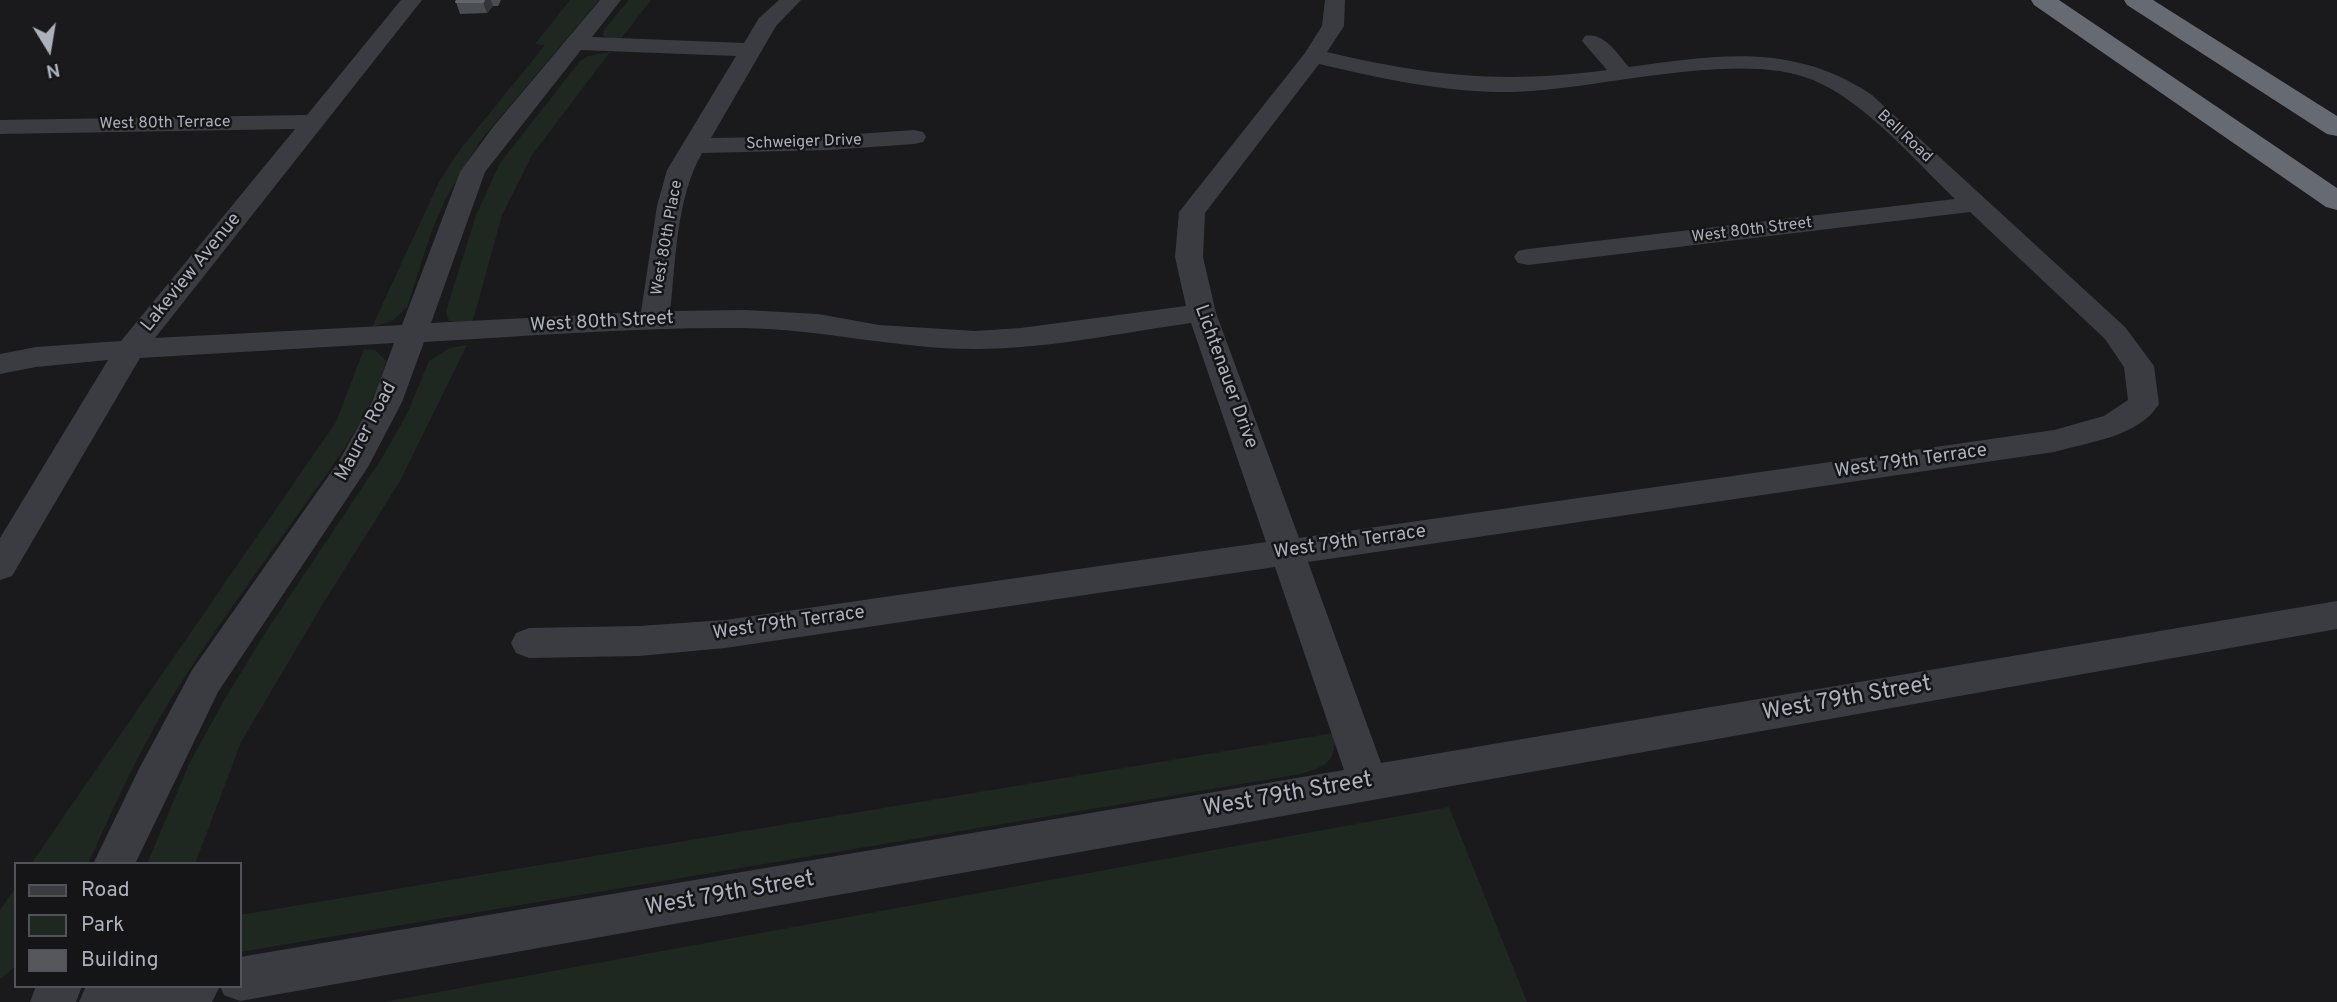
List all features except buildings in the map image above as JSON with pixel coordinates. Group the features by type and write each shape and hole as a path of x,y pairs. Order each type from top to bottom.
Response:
{"highway":[{"path":"2043,0 2337,201"},
{"path":"2136,0 2337,128"}],"street":[{"name":"Lakeview Avenue","path":"0,566 130,349 412,0"},
{"name":"Maurer Road","path":"115,862 153,780 205,681 352,467 387,402 473,172 502,132 611,0"},
{"name":"West 80th Place","path":"654,320 670,206 680,170 767,23 791,0"},
{"name":"Lichtenauer Drive","path":"1335,0 1333,26 1314,56 1192,212 1189,257 1202,313 1368,782"},
{"path":"1592,41 1622,74"},
{"path":"575,43 752,50"},
{"path":"1314,56 1433,82 1473,85 1515,85 1622,74"},
{"name":"Bell Road","path":"1622,74 1723,62 1766,63 1802,68 1833,79 1864,100 2115,333 2139,366 2141,386"},
{"name":"West 80th Terrace","path":"6,132 314,122"},
{"name":"Schweiger Drive","path":"694,146 829,143 914,137"},
{"name":"West 80th Street","path":"1528,257 1976,204"},
{"name":"West 80th Street","path":"0,364 36,357 130,349 654,320 745,319 818,323 879,334 975,340 1021,337 1202,313"},
{"name":"West 79th Terrace","path":"529,643 639,642 724,634 2054,441 2115,424 2144,404 2141,386"},
{"name":"West 79th Street","path":"242,979 525,932 1368,782 2337,615"},
{"path":"102,1002 185,988"}],"green space":[{"path":"570,0 599,0 481,140 446,198 432,230 407,307 392,321 372,327 439,182 459,151 545,45 535,44"},
{"path":"629,0 651,0 619,41 603,36 604,30"},
{"path":"610,52 532,155 502,215 472,324 449,321 446,311 476,215 500,163 580,61 588,56"},
{"path":"467,345 400,481 241,742 196,862 148,862 190,762 226,697 267,630 382,458 407,414 429,361 450,348"},
{"path":"364,349 375,350 386,361 380,381 360,422 172,697 133,767 89,862 32,862 336,422"},
{"path":"1334,733 1334,750 1328,761 1301,774 242,952 242,915"},
{"path":"1449,807 1527,1002 384,1002"},
{"path":"14,890 14,968 0,979 0,910"}]}
